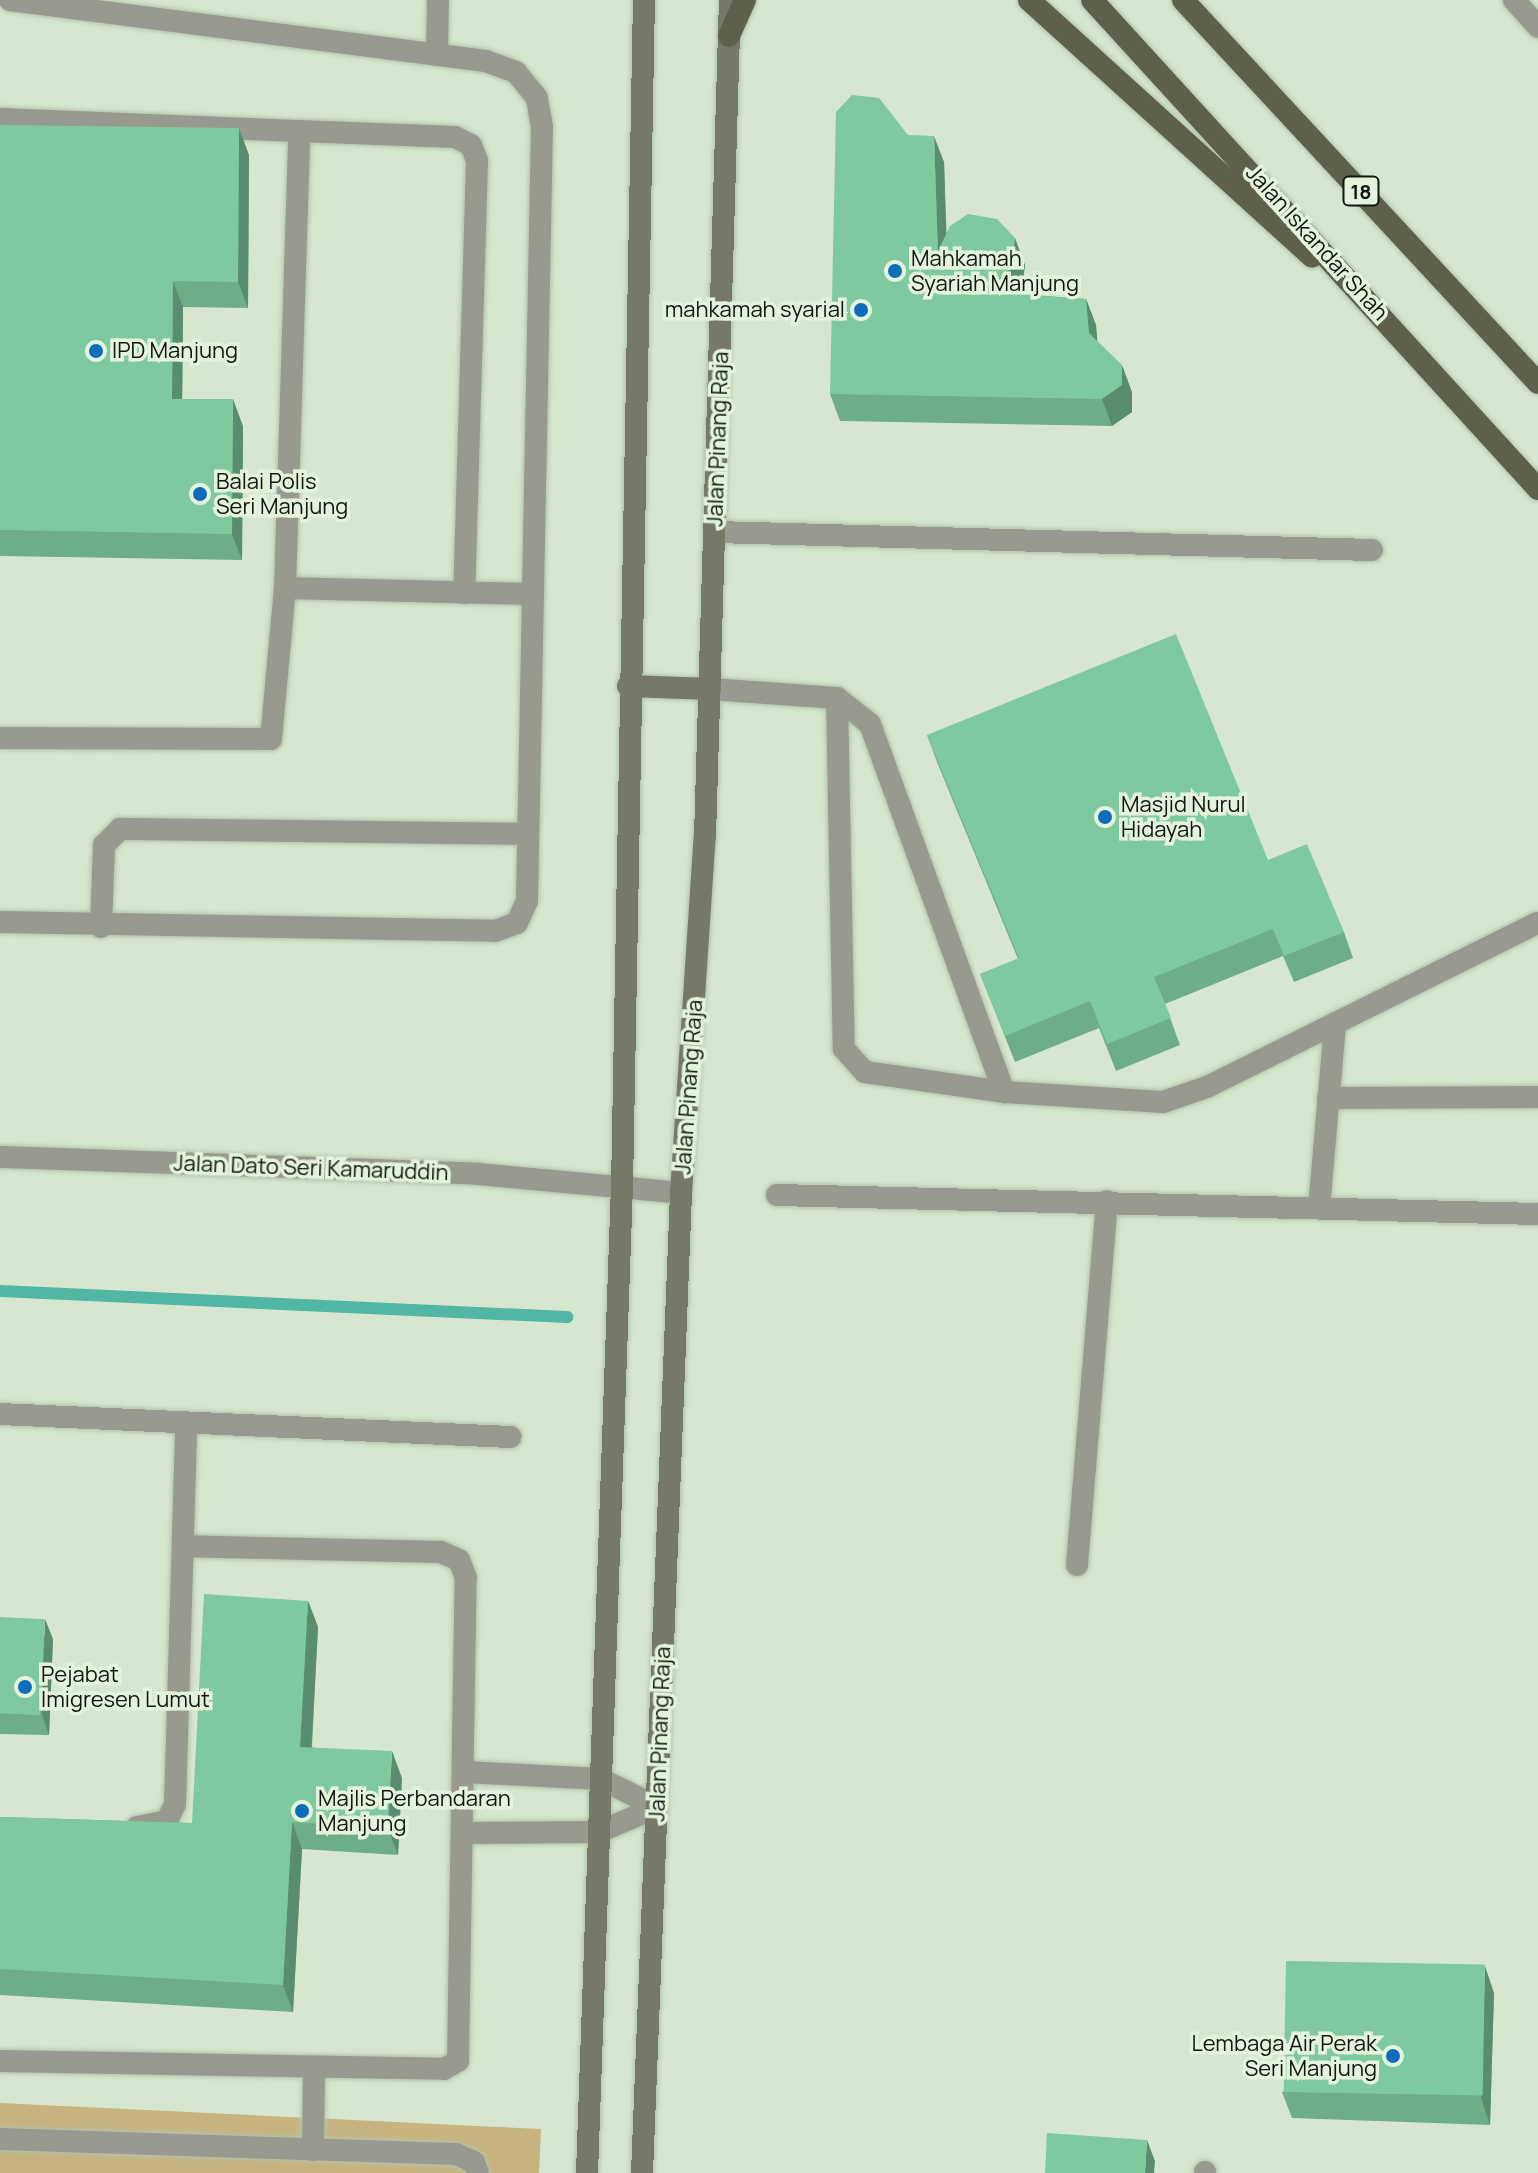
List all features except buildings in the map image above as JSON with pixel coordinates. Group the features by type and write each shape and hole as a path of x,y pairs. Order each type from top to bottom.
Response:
{"main road":[{"path":"587,2173 622,1187 628,686 644,0"},
{"name":"Jalan Pinang Raja","path":"642,2173 681,1193 710,689 730,0"},
{"path":"729,36 745,0"},
{"path":"1029,0 1415,353"},
{"name":"Jalan Iskandar Shah","path":"1092,0 1538,489"},
{"name":"18","path":"1183,0 1537,379"},
{"path":"628,686 710,689"}],"street":[{"path":"0,922 101,927 495,931 517,923 527,901 525,834 542,127 537,98 516,72 437,55 10,0"},
{"path":"437,55 438,0"},
{"path":"1514,0 1538,27"},
{"path":"0,119 455,137 471,145 477,161 464,593"},
{"path":"0,738 271,739 285,588 299,131"},
{"path":"715,532 1372,550"},
{"path":"285,588 530,594"},
{"path":"710,689 837,698 857,708 883,749 1004,1092"},
{"path":"837,698 844,1049 865,1072 1004,1092 1163,1102 1335,1024 1538,923"},
{"path":"101,927 104,845 120,829 525,834"},
{"path":"1319,1208 1335,1024"},
{"path":"1328,1098 1538,1097"},
{"name":"Jalan Dato Seri Kamaruddin","path":"0,1157 478,1174 681,1193"},
{"path":"777,1195 1538,1214"},
{"path":"1077,1565 1107,1201"},
{"path":"0,1414 510,1437"},
{"path":"119,1825 167,1821 175,1804 186,1546 186,1423"},
{"path":"0,2061 444,2069 458,2061 463,2047 466,1578 459,1560 441,1552 186,1546"},
{"path":"464,1772 601,1779 657,1807"},
{"path":"464,1833 599,1832 657,1807"},
{"path":"313,2150 314,2067"},
{"path":"0,2139 456,2154 474,2162 478,2173"}],"shaded area":[{"path":"0,2103 541,2129 539,2173 0,2173"}],"waterway":[{"path":"0,1291 567,1317"}],"place":[{"name":"Mahkamah Syariah Manjung","path":"895,271"},
{"name":"mahkamah syarial","path":"861,310"},
{"name":"IPD Manjung","path":"96,351"},
{"name":"Balai Polis Seri Manjung","path":"200,494"},
{"name":"Masjid Nurul Hidayah","path":"1105,817"},
{"name":"Pejabat Imigresen Lumut","path":"25,1687"},
{"name":"Majlis Perbandaran Manjung","path":"302,1811"},
{"name":"Lembaga Air Perak Seri Manjung","path":"1393,2056"}]}
